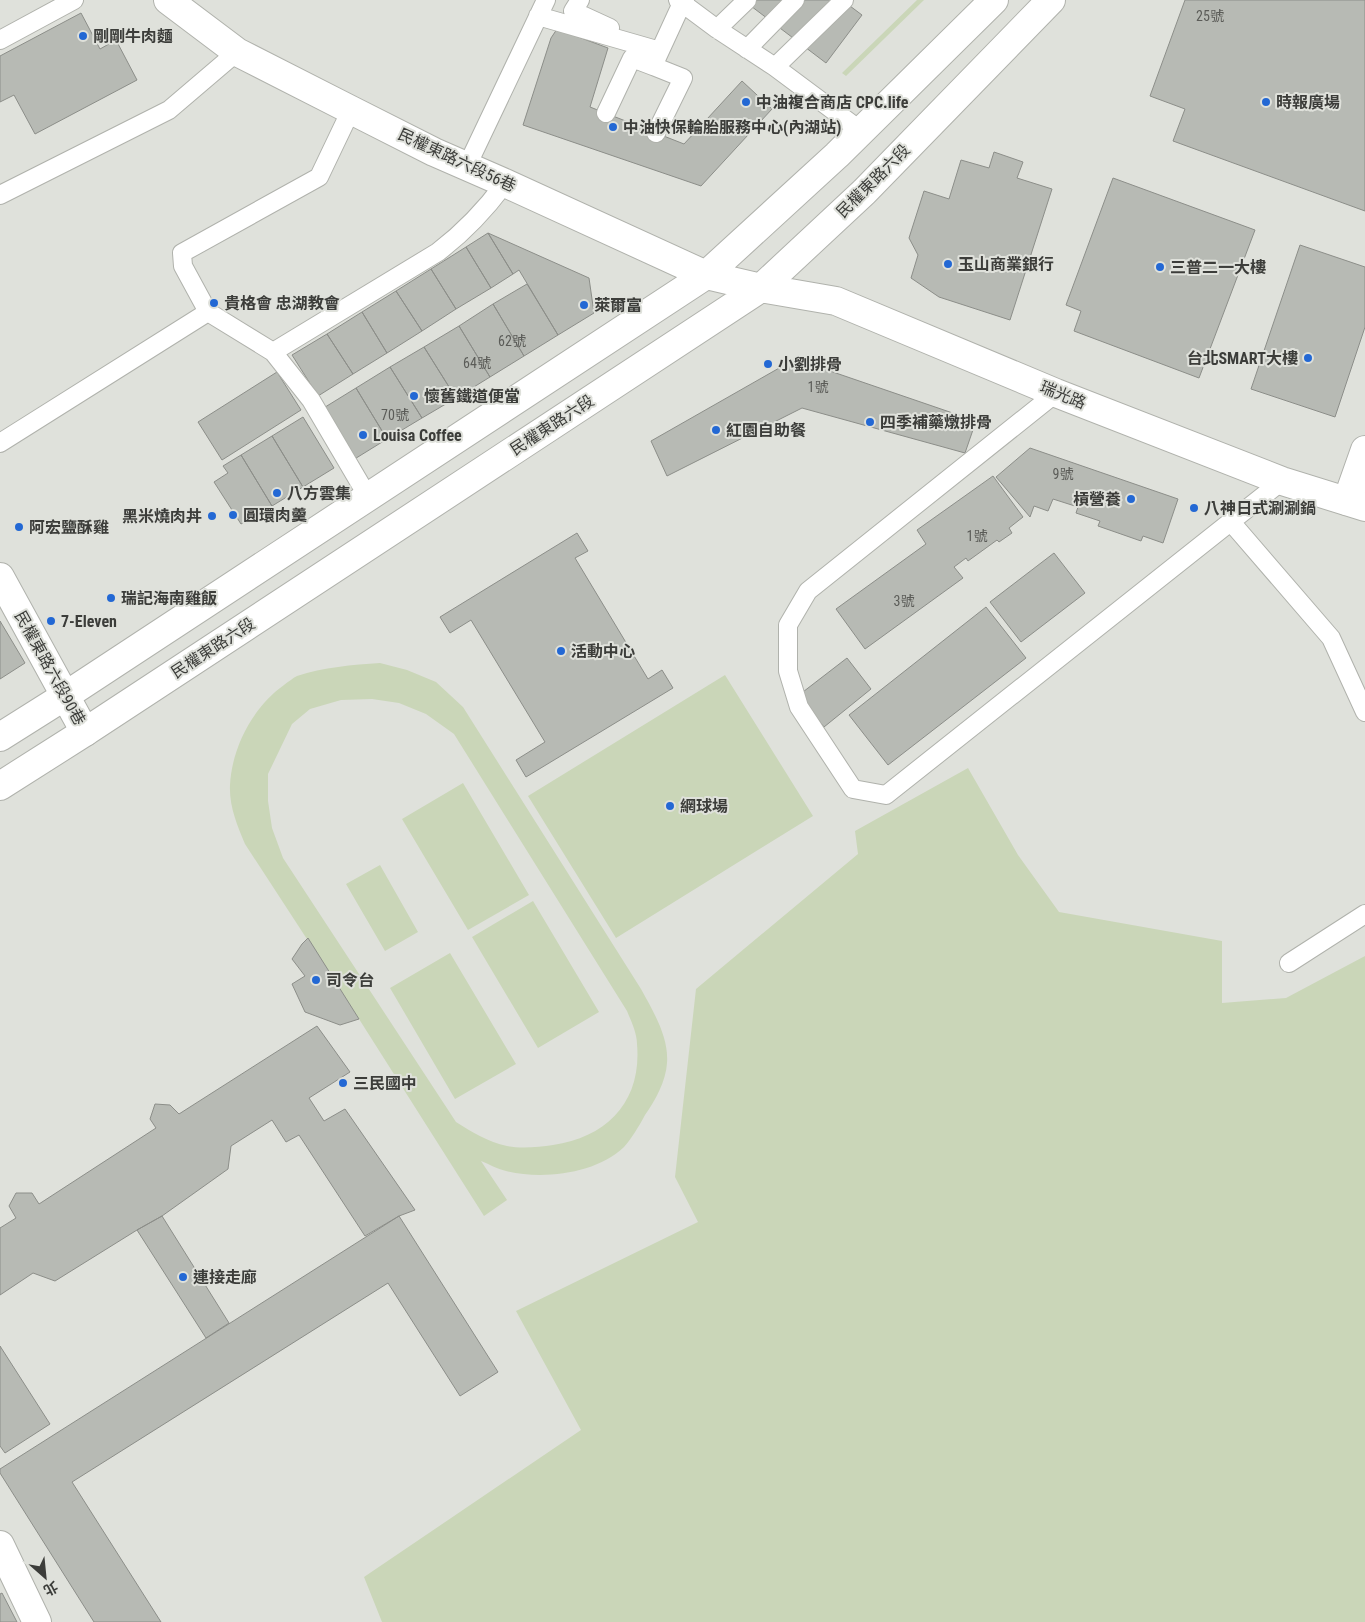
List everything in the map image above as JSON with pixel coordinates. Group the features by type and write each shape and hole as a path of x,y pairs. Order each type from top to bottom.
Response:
{"main road":[{"name":"民權東路六段56巷","path":"168,0 237,52 434,152 706,275 761,288"},
{"path":"0,737 706,275 830,161 994,0"},
{"name":"民權東路六段","path":"0,786 761,288 864,192 1052,0"},
{"name":"瑞光路","path":"761,288 836,301 1056,393 1282,481 1356,504"},
{"path":"1356,504 1365,450"},
{"name":"民權東路六段90巷","path":"0,577 85,732"},
{"path":"0,1544 37,1622"}],"lane":[{"path":"0,40 74,0"},
{"path":"467,166 546,0"},
{"path":"580,0 573,11 657,59 683,78 656,133"},
{"path":"717,29 747,0"},
{"path":"746,49 795,0"},
{"path":"775,67 844,0"},
{"path":"657,59 682,1 717,29 775,67 861,131"},
{"path":"538,16 657,59"},
{"path":"0,195 169,110 237,52"},
{"path":"606,113 632,58 657,59"},
{"path":"351,110 319,177 182,253 183,266 208,312 273,352 311,400 368,497"},
{"path":"273,352 438,252 460,234 495,197 505,183"},
{"path":"0,443 208,312"},
{"path":"1056,393 808,591 788,625 788,671 799,707 853,789 886,795 1282,481"},
{"path":"1231,522 1331,638 1365,712"},
{"path":"1289,963 1365,914"}],"green space":[{"path":"917,0 924,0 846,76 842,73"},
{"path":"380,663 407,670 436,682 463,707 641,989 659,1024 667,1053 666,1070 653,1104 624,1147 612,1156 584,1169 568,1173 536,1175 506,1171 481,1161 507,1200 484,1216 245,844 232,808 230,785 235,756 240,742 254,716 273,694 297,676 307,673 328,668","holes":["372,699 399,703 426,714 454,734 627,1011 637,1040 637,1064 634,1083 618,1113 605,1125 590,1134 573,1141 553,1145 512,1147 487,1139 456,1122 283,858 272,828 268,801 268,774 292,724 310,709 341,700"]},
{"name":"網球場","path":"725,675 813,816 616,938 528,796"},
{"path":"968,768 1018,855 1059,912 1222,941 1222,1003 1286,998 1365,956 1365,1622 382,1622 364,1577 581,1430 516,1311 698,1222 675,1177 696,989 858,854 855,831"},
{"path":"463,783 529,895 468,930 402,819"},
{"path":"380,865 418,932 385,951 346,884"},
{"path":"533,901 599,1012 538,1048 472,937"},
{"path":"450,953 516,1064 455,1099 390,988"}],"building":[{"path":"743,0 842,0 862,15 826,63"},
{"name":"時報廣場","path":"1185,0 1365,0 1365,211 1173,141 1185,109 1150,96"},
{"path":"81,13 100,49 116,40 137,80 35,134 14,95 0,102 0,56"},
{"path":"557,29 608,48 590,107 684,144 742,81 772,109 701,186 523,125 551,38"},
{"path":"994,152 1023,162 1017,178 1052,189 1010,320 939,297 911,278 918,255 909,238 924,191 949,199 961,160 989,168"},
{"name":"三普二一大樓","path":"1113,178 1255,230 1199,378 1074,331 1081,311 1066,305"},
{"path":"488,233 513,274 491,288 466,247"},
{"path":"488,233 589,278 594,313 558,335 519,270 513,274"},
{"name":"台北SMART大樓","path":"1300,245 1365,267 1365,327 1335,417 1251,389"},
{"path":"466,247 491,288 456,309 431,269"},
{"path":"431,269 456,309 422,331 396,291"},
{"path":"527,284 558,335 524,356 493,304"},
{"path":"396,291 422,331 387,353 362,312"},
{"path":"493,304 524,356 490,377 459,326"},
{"path":"362,312 387,353 353,374 327,334"},
{"path":"459,326 490,377 456,398 424,347"},
{"path":"327,334 353,374 318,396 292,355"},
{"path":"424,347 456,398 422,418 390,367"},
{"path":"795,359 976,421 965,453 802,408 667,476 651,441"},
{"path":"390,367 422,418 387,439 356,388"},
{"path":"277,372 301,410 222,460 198,422"},
{"path":"356,388 387,439 353,460 322,409"},
{"path":"303,417 334,468 303,487 272,436"},
{"path":"272,436 303,487 272,506 241,455"},
{"path":"1030,448 1178,499 1163,543 1143,536 1141,541 1098,526 1100,521 1076,513 1078,507 1053,499 1048,511 1034,506 1030,517 996,477"},
{"path":"241,455 272,506 241,524 214,482 228,473 223,466"},
{"path":"993,476 1023,517 1009,528 1012,533 999,542 997,540 968,561 966,558 954,567 963,578 865,649 836,609 926,544 917,530"},
{"name":"活動中心","path":"577,533 588,551 575,558 648,679 662,670 673,688 526,777 516,760 545,742 471,620 450,633 440,617"},
{"path":"1054,553 1085,593 1021,642 990,602"},
{"path":"986,607 1026,658 888,765 849,715"},
{"path":"0,621 25,663 0,679"},
{"path":"847,658 871,689 824,727 799,695"},
{"name":"司令台","path":"308,938 359,1019 340,1025 305,1012 292,984 305,976 292,959"},
{"path":"317,1026 350,1072 309,1098 324,1121 345,1109 415,1210 399,1216 365,1236 299,1135 286,1142 272,1120 231,1146 228,1169 162,1216 55,1281 33,1273 0,1295 0,1228 16,1218 9,1206 16,1193 32,1193 39,1204 156,1128 150,1119 155,1104 170,1105 179,1114"},
{"name":"連接走廊","path":"162,1216 229,1323 206,1338 137,1230"},
{"path":"399,1216 498,1372 460,1396 388,1283 72,1482 161,1622 94,1622 0,1473 0,1469"},
{"path":"0,1346 50,1424 5,1453 0,1446"},
{"path":"2,1593 17,1622 0,1622 0,1594"}],"place":[{"name":"剛剛牛肉麵","path":"83,36"},
{"name":"中油複合商店 CPC.life","path":"746,102"},
{"name":"時報廣場","path":"1266,102"},
{"name":"中油快保輪胎服務中心(內湖站)","path":"613,127"},
{"name":"玉山商業銀行","path":"948,264"},
{"name":"三普二一大樓","path":"1160,267"},
{"name":"貴格會 忠湖教會","path":"214,303"},
{"name":"萊爾富","path":"584,305"},
{"name":"台北SMART大樓","path":"1308,358"},
{"name":"小劉排骨","path":"768,364"},
{"name":"懷舊鐵道便當","path":"414,396"},
{"name":"四季補藥燉排骨","path":"870,422"},
{"name":"紅園自助餐","path":"716,430"},
{"name":"Louisa Coffee","path":"363,435"},
{"name":"八方雲集","path":"277,493"},
{"name":"槓營養","path":"1131,499"},
{"name":"八神日式涮涮鍋","path":"1194,508"},
{"name":"圓環肉羹","path":"233,515"},
{"name":"黑米燒肉丼","path":"212,516"},
{"name":"阿宏鹽酥雞","path":"19,527"},
{"name":"瑞記海南雞飯","path":"111,598"},
{"name":"7-Eleven","path":"51,621"},
{"name":"活動中心","path":"561,651"},
{"name":"網球場","path":"670,806"},
{"name":"司令台","path":"316,980"},
{"name":"三民國中","path":"343,1083"},
{"name":"連接走廊","path":"183,1277"}]}
